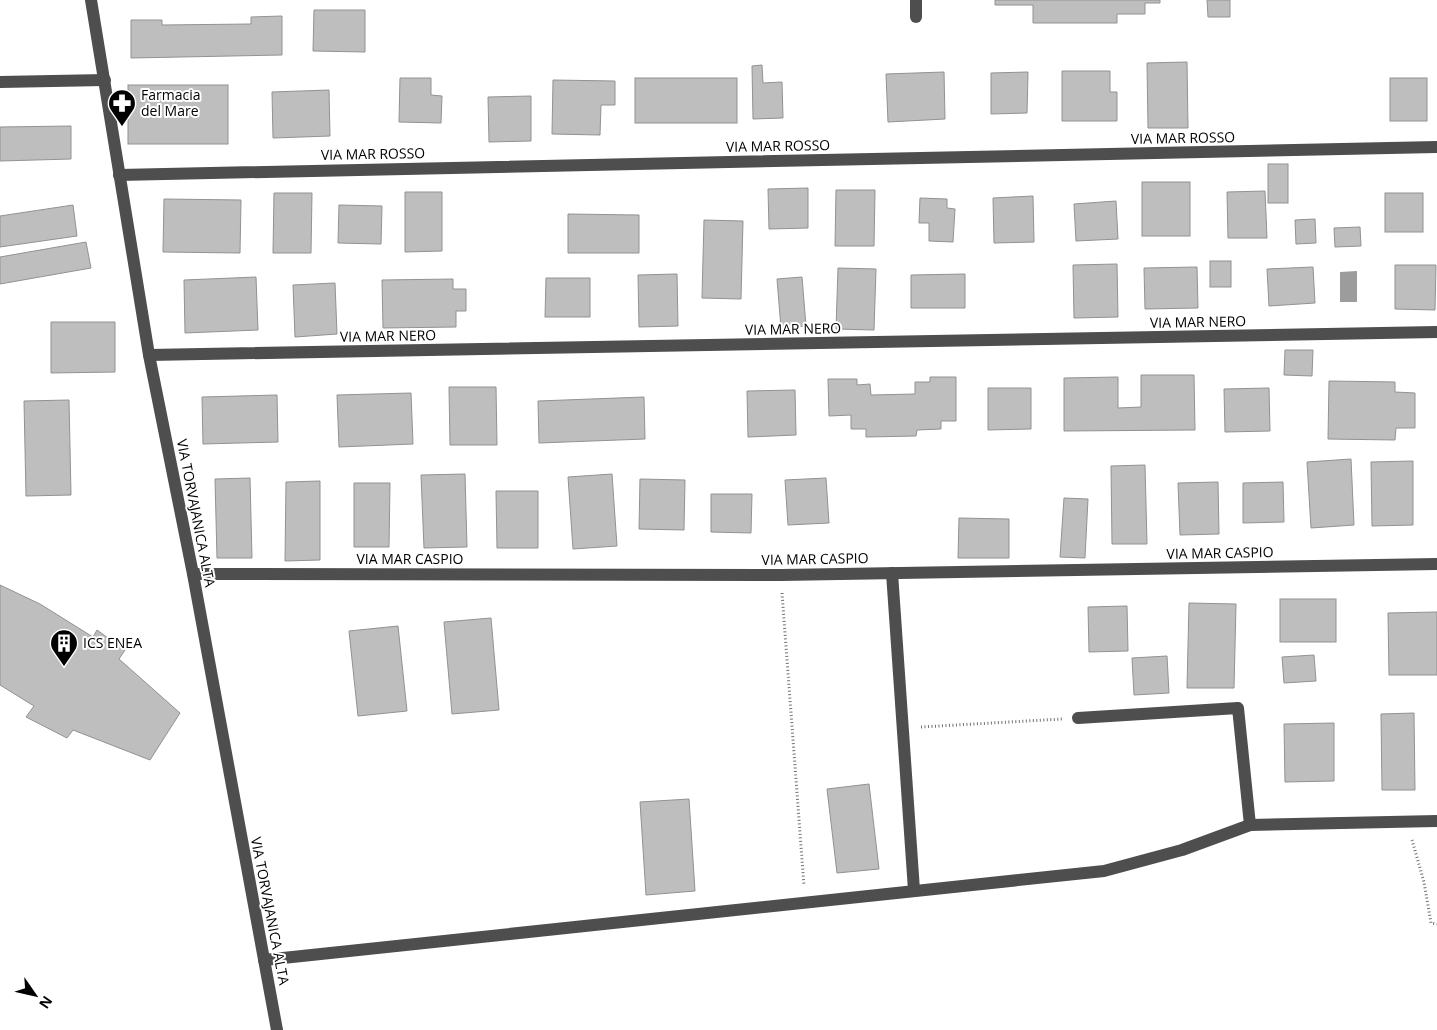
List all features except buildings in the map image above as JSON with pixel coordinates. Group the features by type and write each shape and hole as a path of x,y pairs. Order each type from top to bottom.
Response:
{"street":[{"name":"VIA TORVAJANICA ALTA","path":"90,0 105,80 149,355 277,1030"},
{"path":"916,0 916,17"},
{"path":"0,82 105,80"},
{"name":"VIA MAR ROSSO","path":"119,174 1437,147"},
{"name":"VIA MAR NERO","path":"149,355 1437,332"},
{"name":"VIA MAR CASPIO","path":"192,574 781,575 1437,564"},
{"path":"892,573 914,890"},
{"path":"1078,718 1238,708 1250,825"},
{"path":"264,960 806,901 1104,871 1182,850 1250,825 1437,821"}],"path":[{"path":"781,575 806,901"},
{"path":"902,728 1078,718"},
{"path":"1407,822 1424,882 1431,923 1437,924"}],"shaded area":[{"path":"1357,271 1357,302 1340,302 1340,272"}],"place":[{"name":"Farmacia del Mare","path":"122,127"},
{"name":"ICS ENEA","path":"64,667"}]}
